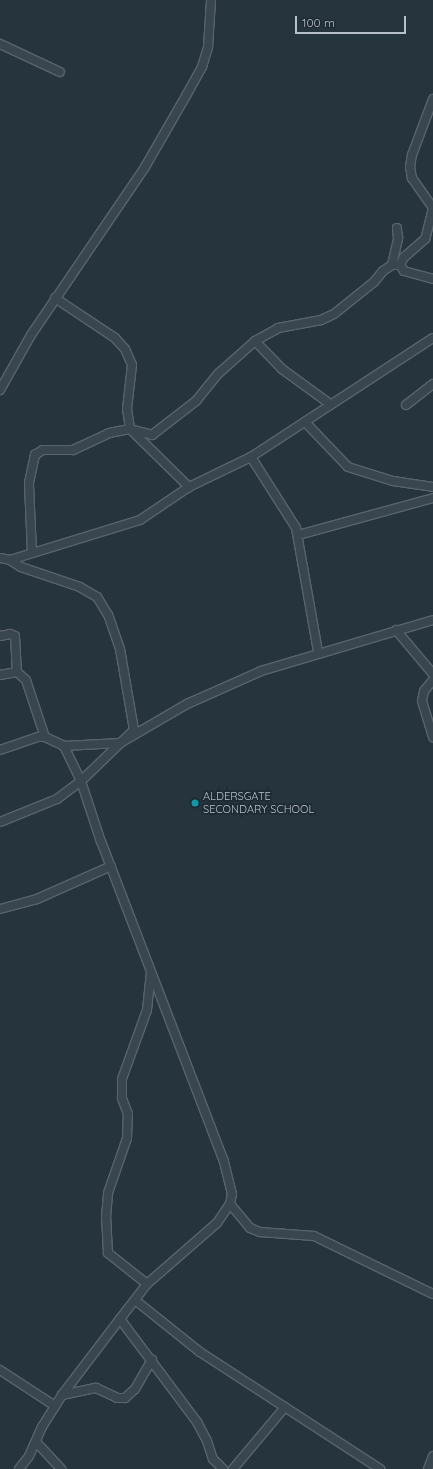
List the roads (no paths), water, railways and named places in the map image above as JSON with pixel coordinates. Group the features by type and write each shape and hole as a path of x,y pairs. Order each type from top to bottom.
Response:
{"street":[{"path":"0,390 17,357 55,298 145,167 202,67 210,41 211,0"},
{"path":"0,44 60,72"},
{"path":"32,553 29,483 35,455 43,450 73,450 109,434 130,429 150,436 196,401 230,362 255,341 278,328 321,320 334,314 396,265 404,256 425,239 433,208 412,178 410,167 412,155 433,99"},
{"path":"396,265 398,238 397,228"},
{"path":"396,265 404,271 433,279"},
{"path":"55,298 115,338 128,353 132,366 127,410 130,429 189,487"},
{"path":"10,560 51,546 85,538 140,520 189,487 251,457 433,338"},
{"path":"255,341 282,369 330,404"},
{"path":"406,405 433,384"},
{"path":"305,422 348,467 393,481 433,487"},
{"path":"251,457 262,478 289,514 298,535 318,652"},
{"path":"298,535 433,498"},
{"path":"0,558 10,560 22,567 80,587 97,597 108,615 120,649 134,726 132,734 120,742 81,781 57,799 0,822"},
{"path":"0,750 29,739 45,736 64,746 120,742 216,690 318,652 433,620"},
{"path":"396,630 433,674"},
{"path":"0,636 10,634 15,636 17,672 26,680 33,694 45,736"},
{"path":"0,675 17,672"},
{"path":"433,680 424,691 422,702 433,737"},
{"path":"19,1469 62,1395 147,1284 217,1223 230,1204 231,1184 223,1159 111,866 81,781 64,746"},
{"path":"0,909 38,899 111,866"},
{"path":"147,1284 108,1253 106,1217 108,1193 127,1138 128,1114 122,1098 122,1079 147,1010 151,971"},
{"path":"230,1204 250,1228 260,1232 314,1236 433,1294"},
{"path":"135,1300 200,1352 380,1469"},
{"path":"120,1319 197,1422 208,1441 214,1459 223,1469"},
{"path":"62,1395 96,1388 117,1398 125,1398 135,1389 152,1360"},
{"path":"0,1370 55,1406"},
{"path":"232,1469 285,1406"},
{"path":"36,1442 61,1469"},
{"path":"428,1469 433,1456"}],"place":[{"name":"ALDERSGATE SECONDARY SCHOOL","path":"195,803"}]}
